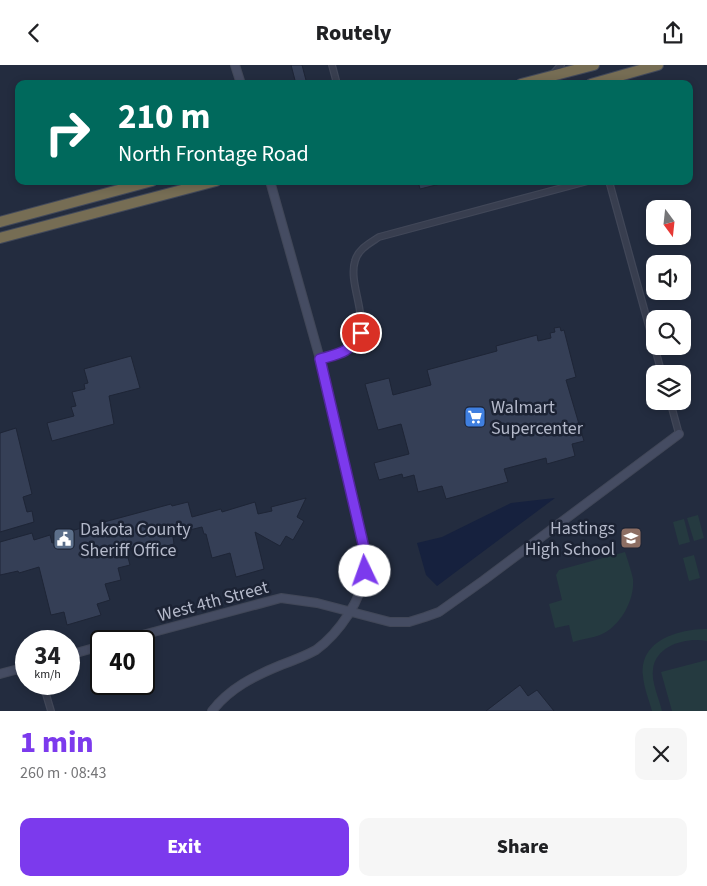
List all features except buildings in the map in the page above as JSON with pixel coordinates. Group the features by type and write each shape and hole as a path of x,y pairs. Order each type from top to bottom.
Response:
{"highway":[{"path":"536,80 594,65"},
{"path":"610,80 658,65"},
{"path":"0,222 137,185"},
{"path":"0,238 201,185"}],"street":[{"path":"235,65 239,80"},
{"path":"332,65 336,80"},
{"path":"551,76 561,65"},
{"path":"212,711 222,698 242,683 315,650 334,635 350,613 361,587 365,571 364,548 320,359 271,185"},
{"path":"320,359 344,353 354,344 361,333 362,319 354,280 354,267 355,260 365,246 379,237 573,185"},
{"path":"610,185 659,365"},
{"path":"350,613 390,622 409,622 439,612 679,434 672,410"},
{"name":"West 4th Street","path":"155,632 281,598 316,603 350,613"},
{"path":"0,674 15,670"},
{"path":"46,695 50,711"}],"green space":[{"path":"698,515 704,538 694,541 687,518"},
{"path":"684,519 690,542 679,545 673,522"},
{"path":"625,552 633,579 633,587 625,612 614,626 607,631 597,636 573,642 569,625 555,628 549,604 562,600 556,575 559,570"},
{"path":"694,555 700,578 689,581 683,558"},
{"path":"707,629 707,641 691,640 674,645 660,654 655,661 653,669 654,685 662,711 652,711 643,676 643,664 647,653 654,645 673,634"},
{"path":"707,660 707,711 672,711 661,672"}],"water":[{"path":"555,498 437,586 426,575 417,543 442,537 511,503"}],"place":[{"name":"Walmart Supercenter","path":"475,417"},
{"name":"Hastings High School","path":"631,538"},
{"name":"Dakota County Sheriff Office","path":"64,539"}],"route":[{"path":"361,333 354,344 344,353 320,359 364,548 365,571"}]}
